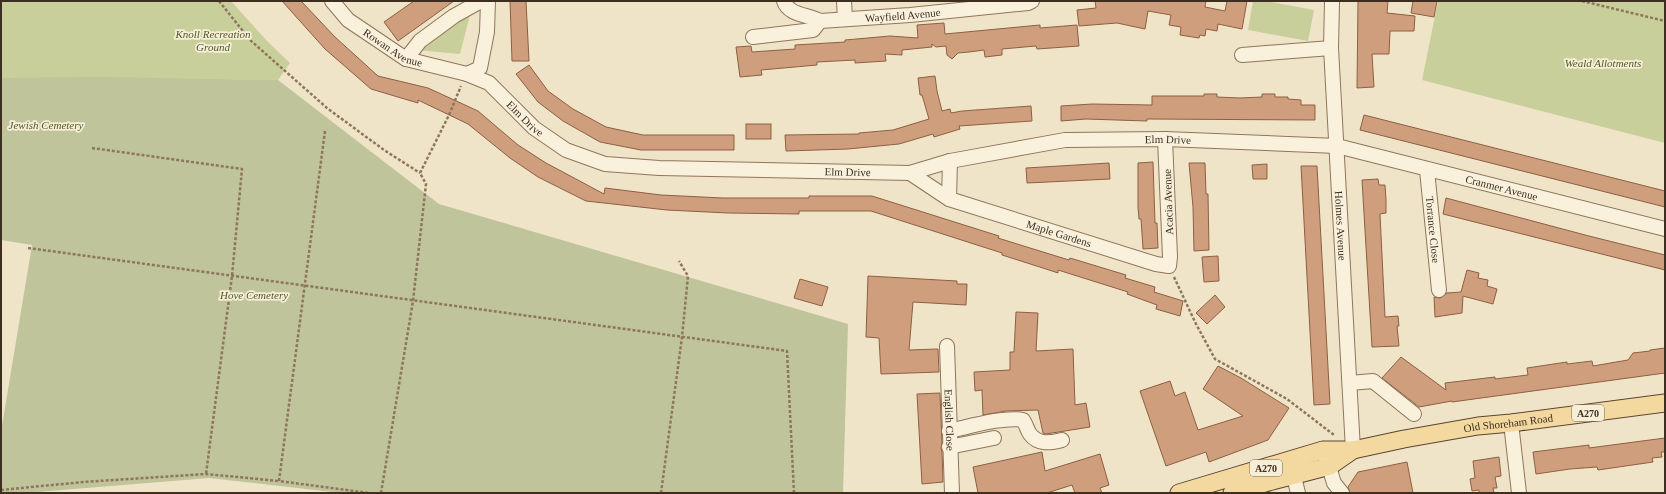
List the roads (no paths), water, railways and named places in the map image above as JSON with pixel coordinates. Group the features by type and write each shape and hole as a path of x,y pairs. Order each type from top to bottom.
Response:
{"main road":[{"name":"Old Shoreham Road","path":"1232,493 1292,468 1323,450 1353,450 1478,426 1665,403"},
{"name":"Old Shoreham Road","path":"1179,493 1292,468 1330,466 1353,450"}],"street":[{"name":"Rowan Avenue","path":"332,1 348,20 406,59 467,74"},
{"path":"406,59 420,41 454,16 481,1"},
{"path":"467,74 480,68 487,32 488,1"},
{"path":"753,37 813,30 820,21 812,16 792,12 786,6 784,1"},
{"path":"844,1 845,19"},
{"name":"Wayfield Avenue","path":"820,21 910,15 1028,3 1032,1"},
{"name":"Holmes Avenue","path":"1332,1 1331,48 1353,450"},
{"path":"1242,55 1331,48"},
{"name":"Elm Drive","path":"467,74 489,83 534,128 566,150 605,164 659,168 910,173 950,161 1065,140 1165,139 1337,146"},
{"name":"Acacia Avenue","path":"1165,139 1170,256 1169,266"},
{"name":"Cranmer Avenue","path":"1337,146 1665,229"},
{"path":"949,199 950,161"},
{"name":"Torrance Close","path":"1427,170 1439,290"},
{"name":"Maple Gardens","path":"910,173 949,199 1156,264 1169,266"},
{"name":"English Close","path":"947,346 949,447 952,493"},
{"path":"1350,383 1373,381 1414,414"},
{"path":"949,432 1001,420 1019,419 1023,420 1029,434 1040,442 1050,443 1062,440"},
{"path":"1511,423 1519,493"},
{"path":"949,447 994,438"},
{"path":"1323,450 1330,466 1334,483 1342,493"},
{"path":"1292,468 1298,493"}],"park label":[{"name":"Knoll Recreation Ground","path":"213,40"},
{"name":"Weald Allotments","path":"1603,63"},
{"name":"Jewish Cemetery","path":"46,125"},
{"name":"Hove Cemetery","path":"254,295"}]}
